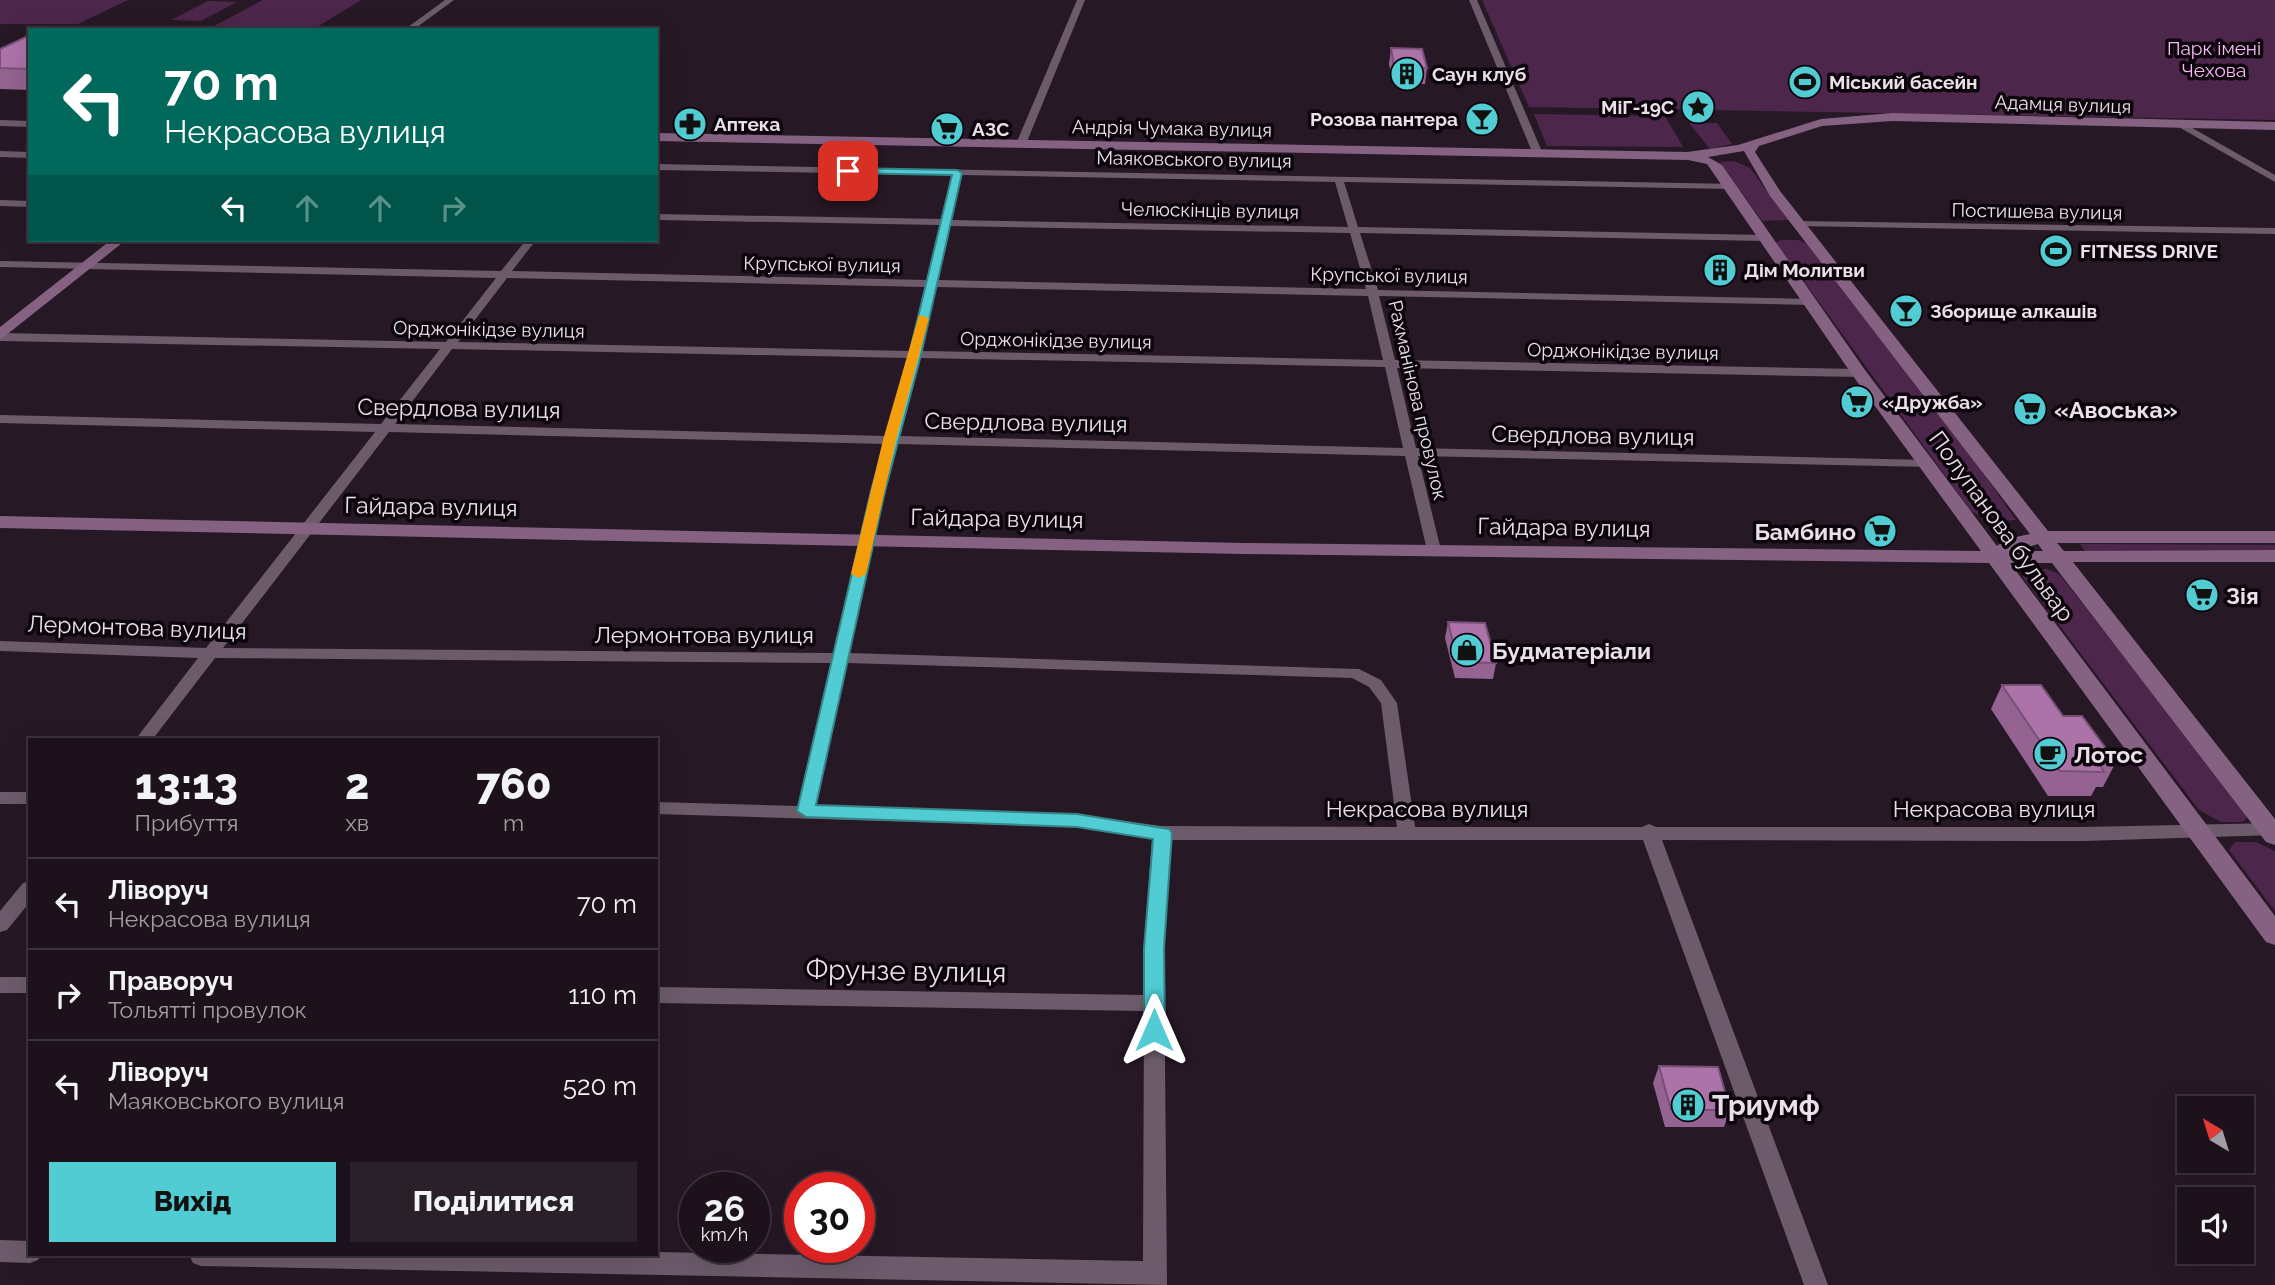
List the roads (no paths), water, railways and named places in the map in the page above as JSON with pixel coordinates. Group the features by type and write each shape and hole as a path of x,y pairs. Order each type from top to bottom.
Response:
{"street":[{"path":"411,28 450,0"},
{"path":"1021,144 1081,0"},
{"path":"1473,0 1538,154"},
{"name":"Адамця вулиця","path":"1687,156 1711,154 1821,123 1892,117 2275,126"},
{"path":"0,123 28,124"},
{"path":"2180,124 2275,179"},
{"name":"Андрія Чумака вулиця","path":"658,137 1687,156"},
{"path":"1755,164 1749,152 1756,142"},
{"path":"0,154 28,155"},
{"path":"1711,154 1728,155 1755,164"},
{"name":"Полупанова бульвар","path":"1687,156 1711,161 1731,186 1763,238 1812,302 1925,464 2275,935"},
{"name":"Полупанова бульвар","path":"1755,164 2273,831"},
{"name":"Маяковського вулиця","path":"658,167 1731,186"},
{"path":"806,811 866,541 890,440 915,355 957,173"},
{"name":"Рахманінова провулок","path":"1339,180 1373,293 1434,550"},
{"path":"0,203 28,204"},
{"name":"Челюскінців вулиця","path":"658,216 1763,238"},
{"name":"Постишева вулиця","path":"1799,224 2275,231"},
{"path":"0,336 116,242"},
{"path":"144,738 208,653 388,428 448,345 529,242"},
{"name":"Крупської вулиця","path":"0,264 1812,302"},
{"name":"Орджонікідзе вулиця","path":"0,336 1859,373"},
{"name":"Свердлова вулиця","path":"0,419 1925,464"},
{"name":"Гайдара вулиця","path":"0,522 1434,550 1994,557 2275,556"},
{"path":"1994,557 2013,543 2044,537 2275,537"},
{"name":"Лермонтова вулиця","path":"0,646 208,653 841,658 1353,673 1370,678 1383,690 1389,703 1407,832"},
{"path":"0,798 28,798"},
{"name":"Некрасова вулиця","path":"658,808 1077,821 1162,833 2273,831"},
{"path":"1649,831 1816,1285"},
{"path":"241,1256 1155,1279 1154,948 1162,833"},
{"path":"0,925 28,890"},
{"path":"0,985 28,985"},
{"name":"Фрунзе вулиця","path":"658,995 1154,1003"},
{"path":"0,1251 28,1252"}],"place":[{"name":"Саун клуб","path":"1407,74"},
{"name":"Міський басейн","path":"1805,82"},
{"name":"МіГ-19С","path":"1698,107"},
{"name":"Розова пантера","path":"1482,119"},
{"name":"Аптека","path":"690,124"},
{"name":"АЗС","path":"947,129"},
{"name":"FITNESS DRIVE","path":"2056,251"},
{"name":"Дім Молитви","path":"1720,270"},
{"name":"Зборище алкашів","path":"1906,311"},
{"name":"«Дружба»","path":"1857,402"},
{"name":"«Авоська»","path":"2030,409"},
{"name":"Бамбино","path":"1880,531"},
{"name":"Зія","path":"2202,595"},
{"name":"Будматеріали","path":"1467,650"},
{"name":"Лотос","path":"2050,754"},
{"name":"Триумф","path":"1688,1105"}],"park label":[{"name":"Парк імені Чехова","path":"2214,59"}]}
